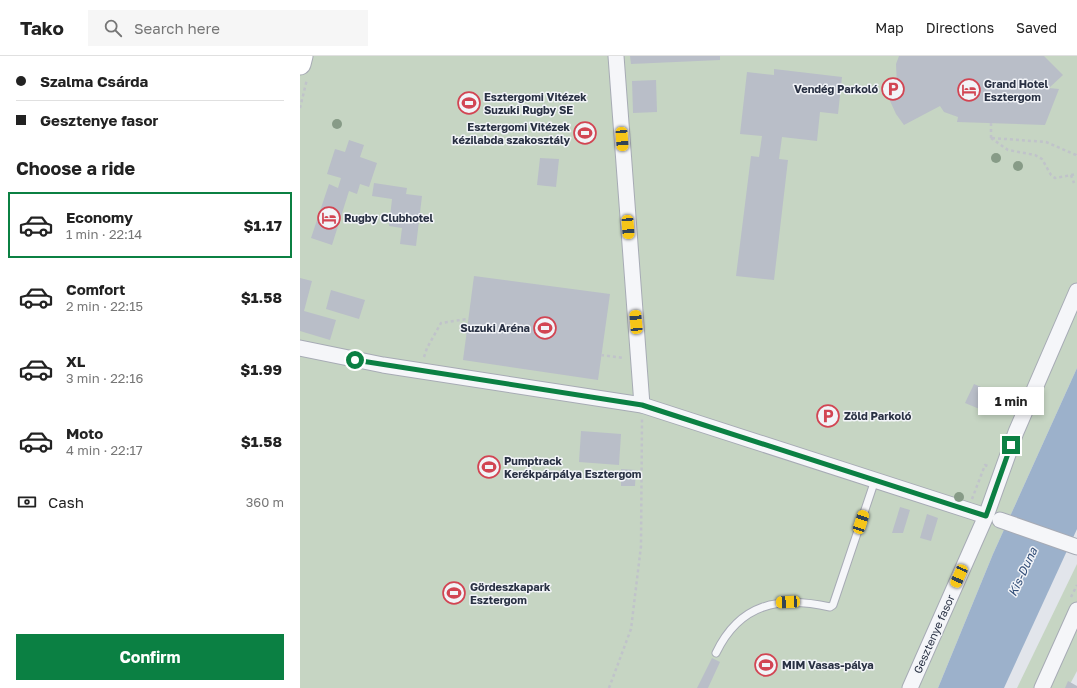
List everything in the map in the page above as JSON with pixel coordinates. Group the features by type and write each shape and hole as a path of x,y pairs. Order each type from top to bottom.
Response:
{"main road":[{"path":"302,56 304,71"}],"street":[{"path":"616,56 642,405"},
{"name":"Gesztenye fasor","path":"910,688 993,518 1002,471 1016,432 1077,291"},
{"path":"300,348 383,366 642,405 993,518 1077,547"},
{"path":"1042,688 1077,610"}],"lane":[{"path":"716,653 728,630 736,622 754,610 779,603 812,603 830,607 833,605 875,480"}],"path":[{"path":"300,108 304,71"},
{"path":"991,123 991,138"},
{"path":"991,138 1046,142 1076,155 1077,157"},
{"path":"991,138 1008,150 1035,155 1042,159 1051,175 1055,178 1077,174"},
{"path":"1071,176 1074,183"},
{"path":"424,358 427,348 441,323 467,319"},
{"path":"601,356 624,358"},
{"path":"609,688 631,629 641,546 642,405"},
{"path":"968,510 985,465 1002,471"}],"green space":[{"path":"300,56 1077,56 1077,368 993,554 938,688 300,688"},
{"path":"1077,564 1077,671 1068,688 1017,688"}],"water":[{"name":"Kis-Duna","path":"1077,368 1077,529 1004,688 938,688 993,554"}],"building":[{"path":"630,56 720,56 720,60 631,64"},
{"name":"Grand Hotel Esztergom","path":"899,56 1044,56 1063,75 1049,88 1059,89 1045,125 957,122 958,117 944,112 940,106 904,125 896,114 886,92 897,87 896,64"},
{"path":"774,69 842,77 838,114 820,112 817,141 782,137 779,159 788,160 774,280 736,276 751,156 759,157 762,136 740,134 747,72 774,75"},
{"path":"656,80 657,112 633,113 632,81"},
{"path":"349,140 364,145 360,157 377,163 369,187 360,184 357,194 349,191 332,245 311,238 329,184 338,188 341,178 327,174 335,149 345,152"},
{"path":"540,158 559,159 556,187 537,185"},
{"path":"374,183 407,188 406,194 422,196 416,246 400,244 402,228 389,226 392,199 372,196"},
{"name":"Suzuki Aréna","path":"474,276 610,294 598,380 463,360"},
{"path":"300,278 312,281 304,311 336,320 330,340 300,331"},
{"path":"331,290 365,300 359,319 326,309"},
{"path":"974,384 1002,396 994,415 965,403"},
{"path":"581,431 621,434 619,465 579,462"},
{"path":"621,469 636,470 635,486 621,486"},
{"path":"900,507 910,510 903,533 892,533"},
{"path":"927,514 938,518 931,541 920,538"},
{"path":"712,658 720,662 708,688 697,688"},
{"path":"1068,681 1077,686 1077,688 1065,688"}],"place":[{"name":"Vendég Parkoló","path":"893,89"},
{"name":"Grand Hotel Esztergom","path":"969,90"},
{"name":"Esztergomi Vitézek Suzuki Rugby SE","path":"469,103"},
{"name":"Esztergomi Vitézek kézilabda szakosztály","path":"585,133"},
{"name":"Rugby Clubhotel","path":"329,218"},
{"name":"Suzuki Aréna","path":"545,328"},
{"name":"Zöld Parkoló","path":"828,416"},
{"name":"Pumptrack Kerékpárpálya Esztergom","path":"489,467"},
{"name":"Gördeszkapark Esztergom","path":"454,593"},
{"name":"MIM Vasas-pálya","path":"766,665"}],"route":[{"path":"355,360 383,366 612,399 642,405 986,516 1011,445"}]}
